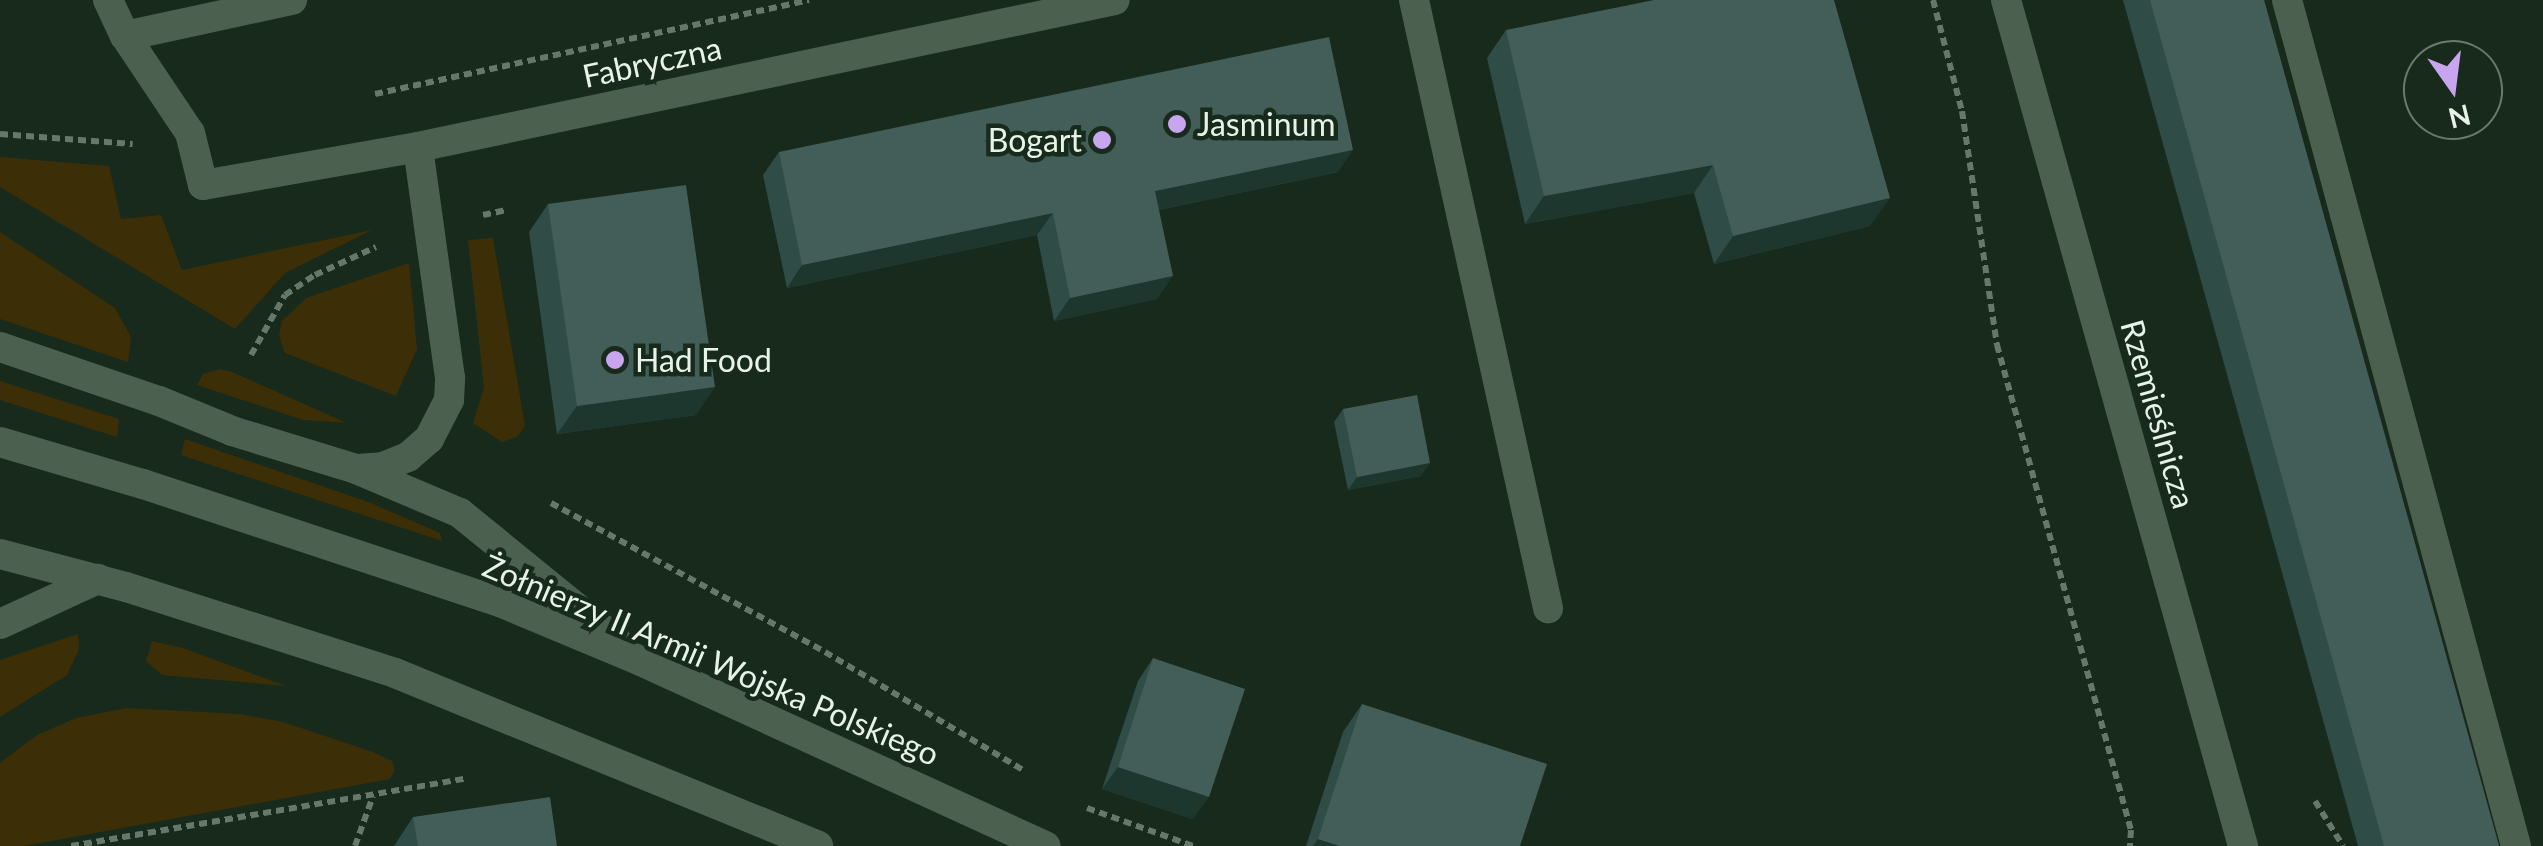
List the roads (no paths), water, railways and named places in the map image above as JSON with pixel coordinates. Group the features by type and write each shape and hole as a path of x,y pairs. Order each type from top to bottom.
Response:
{"street":[{"path":"108,0 125,36 292,0"},
{"name":"Fabryczna","path":"125,36 190,134 203,185 418,147 1115,0"},
{"path":"1414,0 1548,608"},
{"name":"Rzemieślnicza","path":"2006,0 2243,846"},
{"path":"2286,0 2516,846"},
{"path":"356,469 384,467 408,457 430,439 448,400 450,378 418,147"},
{"path":"0,347 159,401 232,431 356,469 460,514 641,661"},
{"name":"Żołnierzy II Armii Wojska Polskiego","path":"0,442 143,484 502,603 641,661 1046,846"},
{"path":"0,554 98,580 394,673 818,846"},
{"path":"0,624 98,580"}],"place":[{"name":"Jasminum","path":"1177,124"},
{"name":"Bogart","path":"1102,140"},
{"name":"Had Food","path":"615,360"}]}
